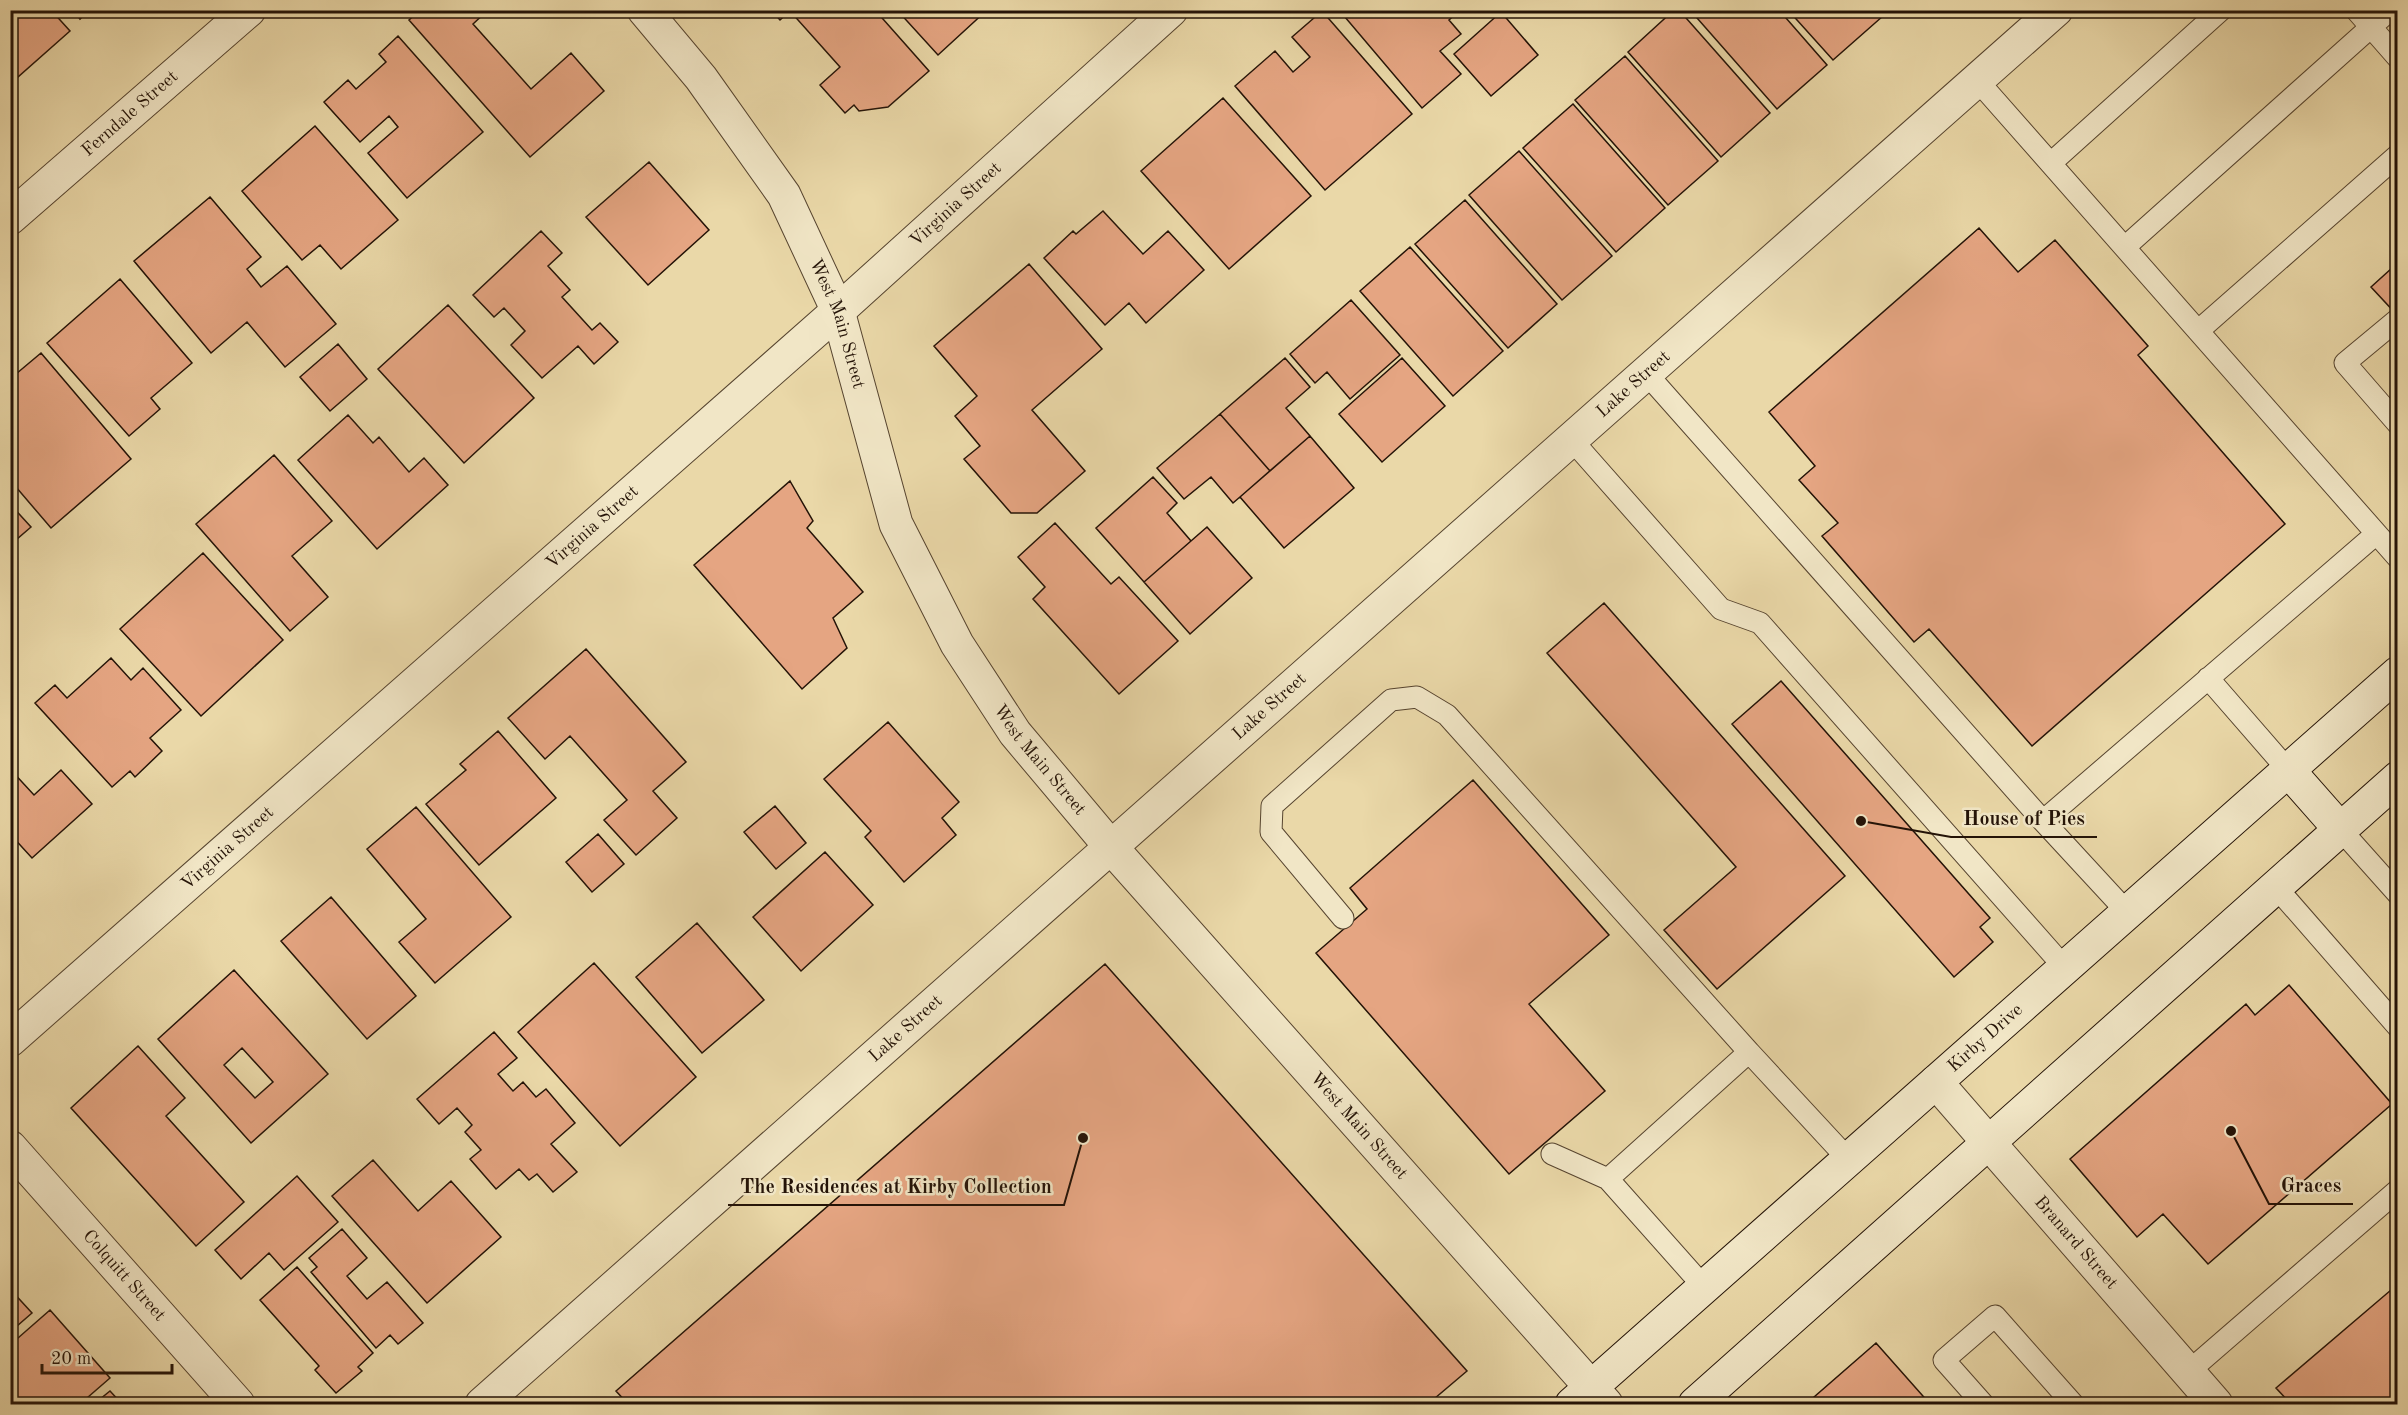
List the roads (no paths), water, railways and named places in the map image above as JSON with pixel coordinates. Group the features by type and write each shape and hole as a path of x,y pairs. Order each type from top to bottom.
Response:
{"street":[{"name":"Ferndale Street","path":"10,218 249,10"},
{"name":"West Main Street","path":"644,10 701,78 784,195 838,311 896,524 957,644 1015,733 1110,846 1590,1399"},
{"name":"Virginia Street","path":"10,1040 838,311 1171,10"},
{"name":"Lake Street","path":"482,1404 2056,10"},
{"name":"Kirby Drive","path":"1590,1399 1704,1287 2397,673"},
{"path":"2288,770 2340,829"},
{"path":"1695,1404 2397,778"},
{"name":"Branard Street","path":"1936,1082 2216,1404"},
{"name":"Colquitt Street","path":"10,1147 238,1404"}],"lane":[{"path":"2051,163 2222,10"},
{"path":"2356,10 2397,58"},
{"path":"2125,247 2390,10"},
{"path":"1977,80 2397,558"},
{"path":"2198,331 2397,155"},
{"path":"2397,319 2345,363 2397,424"},
{"path":"1646,372 2043,821 2127,912"},
{"path":"1571,439 1721,609 1760,624 2064,968"},
{"path":"2043,821 2376,534"},
{"path":"2208,678 2288,770"},
{"path":"1343,918 1271,832 1272,806 1391,700 1417,697 1447,715 1848,1159"},
{"path":"2340,829 2397,894"},
{"path":"2275,886 2397,1027"},
{"path":"1608,1179 1749,1052"},
{"path":"1552,1154 1608,1179 1704,1287"},
{"path":"2188,1372 2397,1190"},
{"path":"1983,1404 1944,1360 1995,1316 2073,1404"}],"place":[{"name":"House of Pies","path":"1861,821"},
{"name":"Graces","path":"2231,1131"},
{"name":"The Residences at Kirby Collection","path":"1083,1138"}]}
